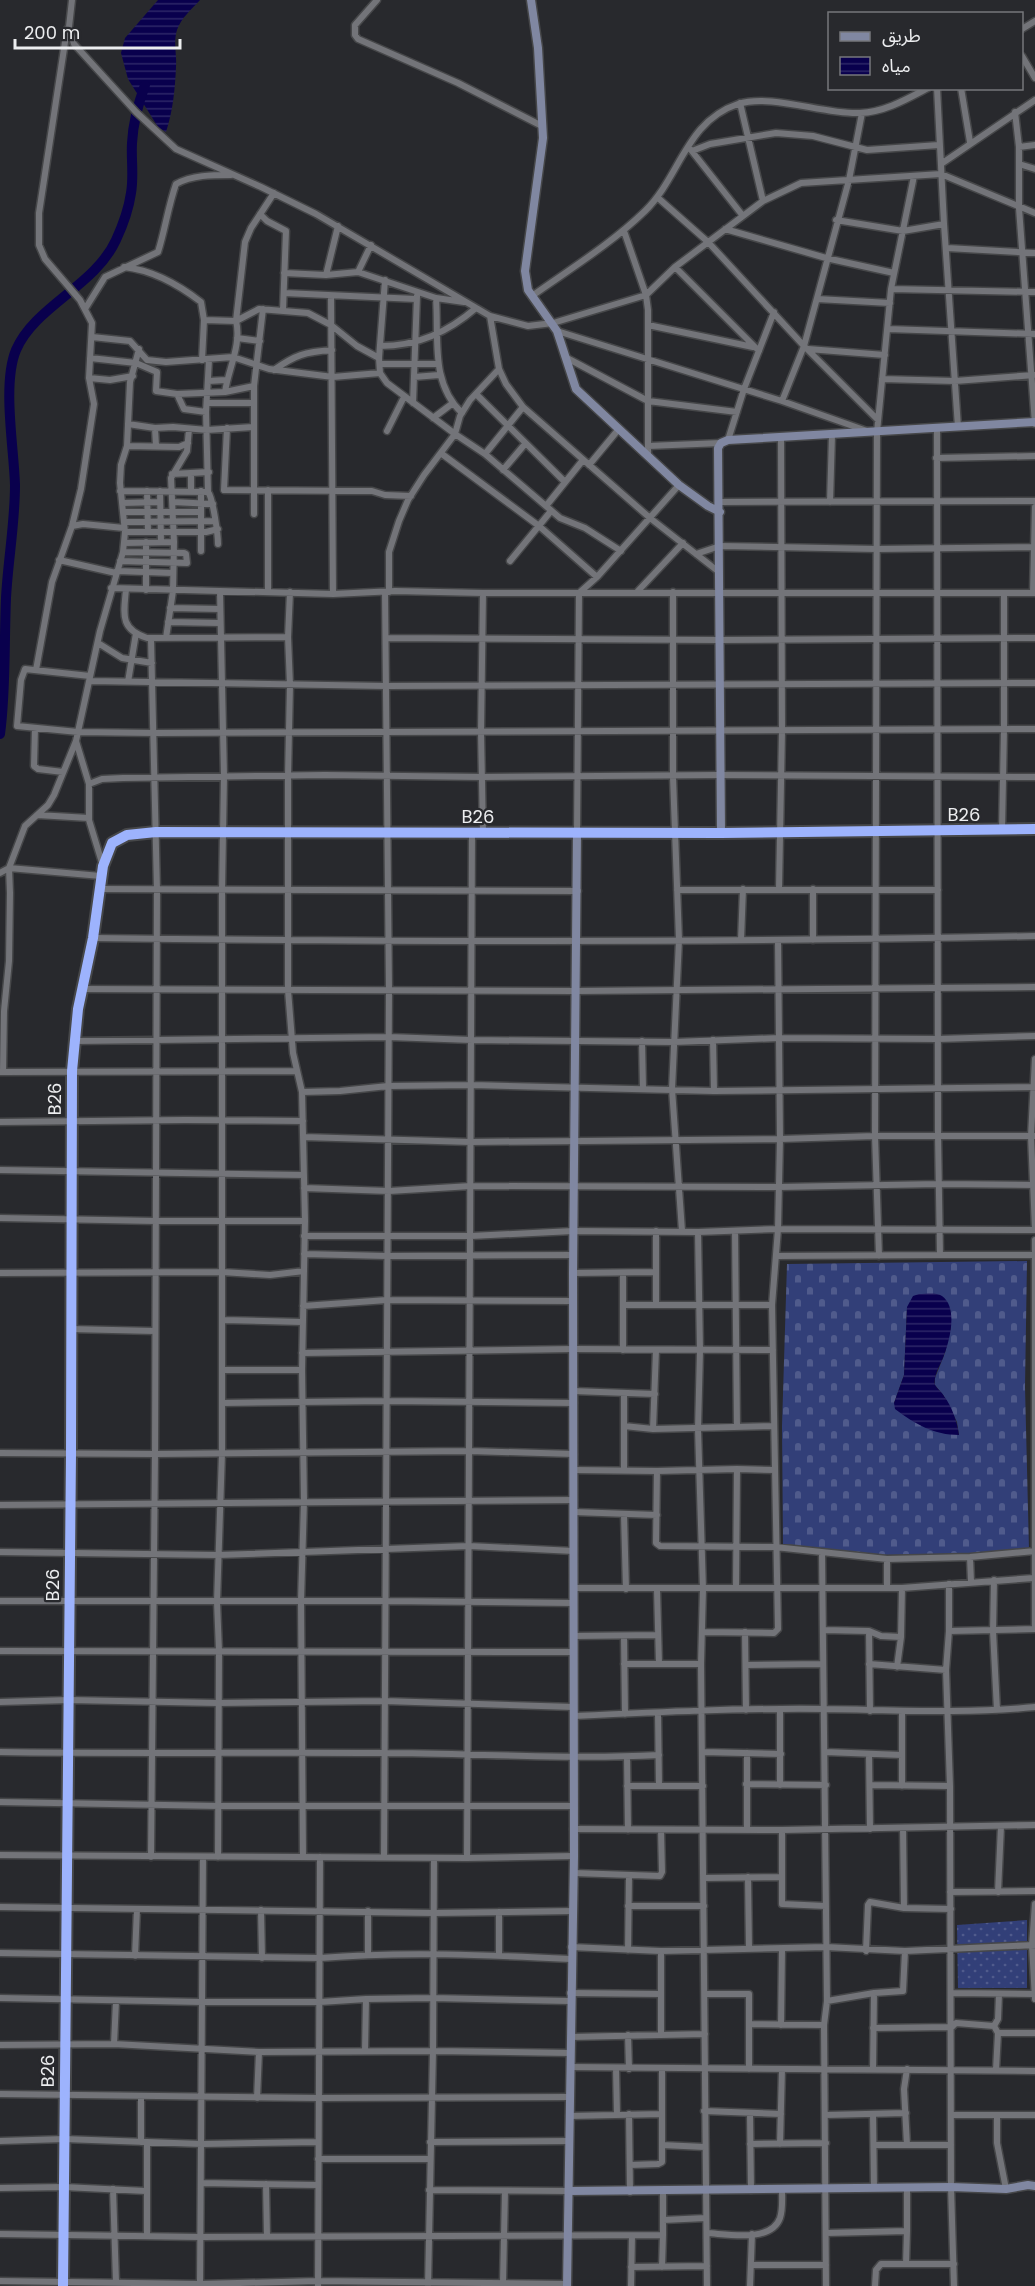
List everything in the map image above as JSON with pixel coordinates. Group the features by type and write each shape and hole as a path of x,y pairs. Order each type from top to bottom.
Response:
{"highway":[{"name":"B26","path":"63,2284 70,1600 72,1071 74,1041 93,938 102,871 108,849 114,840 127,835 156,832 388,834 1035,830"}],"street":[{"path":"36,670 52,582 72,526 81,489 94,404 89,378 92,323 72,290 45,259 39,245 39,213 72,0"},
{"path":"377,0 355,24 355,35 358,39 458,82 542,126"},
{"path":"531,0 538,48 543,138 525,271 528,290 555,327 576,390 679,485 720,512"},
{"path":"70,10 70,32 74,44 136,112 176,149 274,193 338,226 490,316 528,326 555,327 648,360 874,432"},
{"path":"1023,58 1035,78"},
{"path":"532,296 624,231 657,197 686,146 706,122 717,114 740,103 760,101 862,113 886,108 924,90"},
{"path":"937,90 958,427"},
{"path":"961,90 970,142"},
{"path":"941,164 970,142 1035,100"},
{"path":"740,103 763,201"},
{"path":"648,446 1035,423 1033,334 1025,292 1016,112"},
{"path":"782,401 806,348 826,258 849,180 862,113"},
{"path":"692,151 710,144 776,133 801,134 867,150 939,145"},
{"path":"1019,147 1035,145"},
{"path":"686,146 743,216"},
{"path":"1019,164 1035,169"},
{"path":"555,327 646,295 675,267 763,201 801,183 941,174 1035,213"},
{"path":"85,309 105,277 158,252 164,234 167,209 176,184 184,179 234,175"},
{"path":"879,1256 875,1136 877,502 874,432 878,420 891,289 914,176"},
{"path":"225,393 226,380 239,331 236,321 245,242 274,193"},
{"path":"657,197 708,242 806,348 878,420"},
{"path":"260,214 267,221 286,231 283,310"},
{"path":"836,220 903,231 944,224"},
{"path":"326,275 338,226"},
{"path":"725,230 826,258 894,273"},
{"path":"624,231 646,295 648,456"},
{"path":"358,272 370,245"},
{"path":"947,248 1035,253"},
{"path":"124,267 136,269 183,288 201,302 208,381 206,412 209,472 201,503 201,551"},
{"path":"675,267 757,350"},
{"path":"284,273 326,275 358,272 436,298 465,302"},
{"path":"384,280 379,361 380,373 392,389 485,454 560,518 597,535 621,551"},
{"path":"891,289 1035,292"},
{"path":"413,403 417,291"},
{"path":"284,292 416,299"},
{"path":"331,296 333,594"},
{"path":"436,298 439,375 453,403 462,413"},
{"path":"817,299 891,303"},
{"path":"380,346 415,343 438,334 461,321 476,308"},
{"path":"204,320 236,321 260,309 308,313 331,325 379,361 438,364"},
{"path":"254,514 253,403 264,309"},
{"path":"721,833 718,448 725,442 757,350 774,312"},
{"path":"490,316 499,369 506,384 523,407 650,518 719,572"},
{"path":"648,325 757,350"},
{"path":"888,329 1033,334"},
{"path":"92,337 130,341 147,360 166,362 233,357 274,370 333,377 380,373"},
{"path":"237,338 260,341"},
{"path":"806,348 885,356"},
{"path":"139,349 128,399 127,446 121,465 123,552 111,588 76,741 54,795 25,826 9,868 9,961 1,1072 296,1071"},
{"path":"274,370 295,355 332,350"},
{"path":"566,357 648,401 737,412"},
{"path":"90,358 136,363 158,372 156,391 177,394 225,393 254,386"},
{"path":"384,1857 389,990 385,730 387,592 390,550 399,521 411,496 455,434 462,413 499,369"},
{"path":"89,378 110,380 133,375"},
{"path":"414,377 439,375"},
{"path":"882,379 955,381 1034,375"},
{"path":"208,381 226,380"},
{"path":"177,394 182,400 184,409 206,412"},
{"path":"476,394 565,482"},
{"path":"387,431 404,397"},
{"path":"207,403 253,403"},
{"path":"433,418 453,403"},
{"path":"485,454 523,407"},
{"path":"128,424 155,428 207,430 253,427"},
{"path":"155,428 156,446"},
{"path":"227,428 224,490 372,491 385,495 411,496"},
{"path":"166,638 173,591 172,474 184,458 189,429"},
{"path":"938,429 936,638 940,1255"},
{"path":"510,561 539,526 565,482 618,430"},
{"path":"830,502 832,435"},
{"path":"779,889 782,731 781,439"},
{"path":"127,446 179,447 188,443"},
{"path":"503,470 525,444"},
{"path":"442,454 539,526 597,577"},
{"path":"936,458 1035,456"},
{"path":"172,474 209,472"},
{"path":"190,491 191,473"},
{"path":"0,2282 200,2285 503,2282 567,2285 570,1997 574,1874 573,1186 578,891 579,593 597,577 679,485"},
{"path":"268,490 268,592"},
{"path":"120,491 205,492 213,498 213,521 218,529 218,544"},
{"path":"147,491 148,532"},
{"path":"160,491 161,542"},
{"path":"720,502 1035,501"},
{"path":"122,503 160,502"},
{"path":"173,502 213,504"},
{"path":"187,532 188,502"},
{"path":"111,588 333,594 387,592 1034,593 1035,507"},
{"path":"123,512 200,513"},
{"path":"124,527 161,521 201,523 213,521"},
{"path":"72,526 83,524 124,527 148,532 211,532 218,529"},
{"path":"146,590 147,542"},
{"path":"124,543 174,542"},
{"path":"637,592 683,543"},
{"path":"696,554 720,546 877,549 1034,547"},
{"path":"120,561 188,563 186,554 123,552"},
{"path":"161,553 161,573"},
{"path":"59,560 117,572 173,573"},
{"path":"126,589 125,622 136,633 151,639 288,637"},
{"path":"218,1857 220,1754 217,1602 222,1453 224,776 220,592"},
{"path":"290,592 288,990 291,1038 302,1092 304,1175 302,1322 304,1501 301,1601 303,1857"},
{"path":"673,592 673,777 679,940 672,1089 682,1231"},
{"path":"467,1858 472,890 482,777 483,593"},
{"path":"1002,831 1004,593"},
{"path":"170,608 220,609"},
{"path":"194,609 194,623"},
{"path":"168,622 219,623"},
{"path":"206,638 207,623"},
{"path":"128,682 136,633"},
{"path":"387,638 719,640 1035,638"},
{"path":"151,639 157,890 151,1857"},
{"path":"98,643 116,656 152,663"},
{"path":"1035,683 290,685 128,682 90,679 27,669 23,671 16,724 78,732 155,733 385,730 481,732 1035,729"},
{"path":"35,728 34,766 38,769 63,772"},
{"path":"0,873 9,868 102,871 89,818 89,784 76,741"},
{"path":"89,784 102,779 224,776 1035,777"},
{"path":"37,815 89,818"},
{"path":"741,940 743,889"},
{"path":"100,890 578,891"},
{"path":"677,890 938,890"},
{"path":"813,890 813,940"},
{"path":"93,938 577,941 1035,936"},
{"path":"702,1632 777,1632 772,1305 778,1229 780,1139 778,940"},
{"path":"82,989 576,991 1035,987"},
{"path":"74,1041 388,1037 674,1042 779,1038 938,1039 1035,1036"},
{"path":"713,1040 714,1091"},
{"path":"642,1041 643,1088"},
{"path":"304,1236 471,1236 573,1231 698,1232 778,1229 1035,1229 1033,1136 1035,1059"},
{"path":"302,1092 388,1086 472,1085 714,1091 1034,1087"},
{"path":"0,1122 303,1121"},
{"path":"303,1137 471,1142 938,1135 1033,1136"},
{"path":"0,1170 304,1175"},
{"path":"304,1188 388,1191 471,1186 1034,1185"},
{"path":"0,1218 304,1221"},
{"path":"656,1231 656,1305"},
{"path":"735,1231 737,1427"},
{"path":"698,1232 700,1351 698,1429 703,1589 701,1664 707,2286"},
{"path":"949,1631 1035,1629 1035,1240"},
{"path":"304,1254 573,1255"},
{"path":"776,1256 1035,1255"},
{"path":"0,1273 222,1272 270,1275 304,1271"},
{"path":"573,1273 655,1272"},
{"path":"623,1273 623,1350"},
{"path":"303,1306 387,1300 573,1302"},
{"path":"623,1305 772,1305"},
{"path":"222,1320 302,1322"},
{"path":"70,1329 155,1331"},
{"path":"302,1353 386,1350 773,1350"},
{"path":"654,1429 656,1350"},
{"path":"222,1370 302,1370"},
{"path":"573,1391 655,1394"},
{"path":"624,1394 624,1470"},
{"path":"222,1403 387,1401 574,1403"},
{"path":"624,1426 698,1429 774,1426"},
{"path":"0,1453 469,1451 574,1454"},
{"path":"736,1588 737,1469"},
{"path":"573,1470 775,1470"},
{"path":"657,1471 657,1545 775,1547 887,1559 970,1557 1035,1551"},
{"path":"0,1505 573,1500"},
{"path":"574,1512 657,1515"},
{"path":"624,1515 626,1589"},
{"path":"0,1552 219,1555 469,1546 574,1551"},
{"path":"822,1553 826,1785 827,2001 824,2025 826,2286"},
{"path":"970,1557 971,1582"},
{"path":"886,1588 887,1559"},
{"path":"574,1588 657,1590 902,1588 1034,1578"},
{"path":"994,1580 993,1630 997,1710"},
{"path":"949,1584 946,1670 950,1786 951,2187 954,2286"},
{"path":"897,1667 901,1637 902,1588"},
{"path":"657,1590 659,1664"},
{"path":"0,1601 573,1603"},
{"path":"823,1630 869,1631 881,1636 901,1637"},
{"path":"869,1631 870,1711"},
{"path":"745,1632 746,1710"},
{"path":"573,1636 658,1635"},
{"path":"624,1637 625,1714"},
{"path":"0,1651 573,1652"},
{"path":"624,1664 701,1664"},
{"path":"746,1665 823,1664"},
{"path":"869,1664 946,1670"},
{"path":"0,1702 384,1701 625,1714 702,1710 824,1709 947,1712 1035,1707"},
{"path":"780,1710 780,1785"},
{"path":"902,1712 902,1786"},
{"path":"658,1713 659,1786"},
{"path":"0,1752 68,1754 383,1753 574,1758 659,1755"},
{"path":"702,1752 781,1754"},
{"path":"825,1752 902,1755"},
{"path":"747,1753 747,1830"},
{"path":"869,1755 870,1829"},
{"path":"627,1757 628,1830"},
{"path":"746,1784 826,1785"},
{"path":"871,1785 950,1786"},
{"path":"627,1786 703,1786"},
{"path":"0,1802 219,1806 574,1806"},
{"path":"573,1829 826,1830 1035,1825"},
{"path":"998,1892 1000,1826"},
{"path":"903,1828 904,1908"},
{"path":"574,1874 662,1874 660,1830"},
{"path":"782,1830 782,1904 826,1906"},
{"path":"0,1855 467,1858 574,1856"},
{"path":"200,2285 203,1857"},
{"path":"318,2283 320,1857"},
{"path":"428,2284 434,1857"},
{"path":"628,1950 629,1875"},
{"path":"748,1877 749,1949"},
{"path":"703,1878 781,1877"},
{"path":"950,1892 1035,1891"},
{"path":"866,1950 870,1902 904,1908 951,1909"},
{"path":"1035,1904 1035,1999"},
{"path":"628,1906 704,1906"},
{"path":"0,1907 434,1913 573,1911"},
{"path":"135,1956 137,1909"},
{"path":"261,1910 262,1958"},
{"path":"368,1911 368,1954"},
{"path":"499,1912 499,1955"},
{"path":"571,1947 661,1951 782,1950 826,1947 905,1951 1034,1945"},
{"path":"781,2025 782,1950"},
{"path":"661,1951 661,2034"},
{"path":"827,2001 874,1993 903,1991 905,1951"},
{"path":"0,1953 202,1958 320,1958 368,1954 433,1954 571,1959"},
{"path":"873,2069 874,1993"},
{"path":"951,1993 1035,1994"},
{"path":"0,1998 320,2002 366,1999 661,1994"},
{"path":"705,1994 749,1994 749,2069"},
{"path":"994,2026 998,2019 999,1994"},
{"path":"365,2051 366,1999"},
{"path":"114,2044 116,2001"},
{"path":"873,2028 952,2027 956,2023 994,2026"},
{"path":"750,2024 824,2025"},
{"path":"994,2026 998,2033 996,2070"},
{"path":"998,2033 1035,2033"},
{"path":"570,2037 705,2034"},
{"path":"628,2035 629,2069"},
{"path":"0,2045 114,2044 259,2052 570,2053"},
{"path":"257,2098 259,2052"},
{"path":"570,2067 1035,2072"},
{"path":"616,2068 617,2114"},
{"path":"630,2164 661,2163 663,2069"},
{"path":"780,2144 782,2069"},
{"path":"907,2069 904,2089 907,2145"},
{"path":"0,2094 257,2098 569,2097"},
{"path":"141,2097 147,2235"},
{"path":"704,2111 781,2114"},
{"path":"825,2115 906,2113"},
{"path":"629,2114 630,2192"},
{"path":"569,2116 662,2114"},
{"path":"750,2114 751,2190"},
{"path":"873,2115 874,2188"},
{"path":"951,2115 1035,2115"},
{"path":"996,2115 997,2143 1006,2189"},
{"path":"0,2141 64,2139 202,2144 318,2142"},
{"path":"430,2142 569,2141"},
{"path":"750,2144 826,2143"},
{"path":"662,2145 705,2147"},
{"path":"874,2145 951,2145"},
{"path":"318,2159 429,2159"},
{"path":"201,2182 318,2185"},
{"path":"266,2184 267,2236"},
{"path":"429,2190 663,2192 951,2187 1006,2189 1035,2186"},
{"path":"0,2188 64,2187 146,2191"},
{"path":"906,2264 907,2188"},
{"path":"113,2189 116,2282"},
{"path":"707,2233 752,2235 774,2228 780,2220 782,2190"},
{"path":"503,2282 505,2191"},
{"path":"663,2192 663,2267"},
{"path":"663,2220 706,2218"},
{"path":"826,2233 907,2231"},
{"path":"0,2234 200,2237 663,2235"},
{"path":"750,2286 752,2235"},
{"path":"631,2286 632,2236"},
{"path":"875,2286 878,2266 954,2264"},
{"path":"751,2265 826,2265"},
{"path":"631,2267 707,2266"}],"green space":[{"path":"1027,1261 1025,1387 1029,1550 963,1554 873,1555 783,1545 782,1426 787,1264","holes":["907,1307 950,1308 951,1327 945,1353 935,1378 935,1385 944,1396 957,1422 959,1435 894,1403 904,1375"]},
{"path":"1027,1920 1027,1988 958,1988 957,1925"}],"water":[{"path":"158,0 200,0 177,30 174,92 166,132 158,127 128,79 121,53 125,38"},
{"path":"940,1295 947,1301 950,1309 950,1335 936,1375 935,1385 952,1409 959,1435 925,1428 895,1409 894,1403 904,1375 907,1307 913,1296"}],"waterway":[{"path":"0,734 6,598 15,499 9,398 12,364 16,350 25,335 50,308 94,270 116,240 130,199 133,128 145,85"}]}
